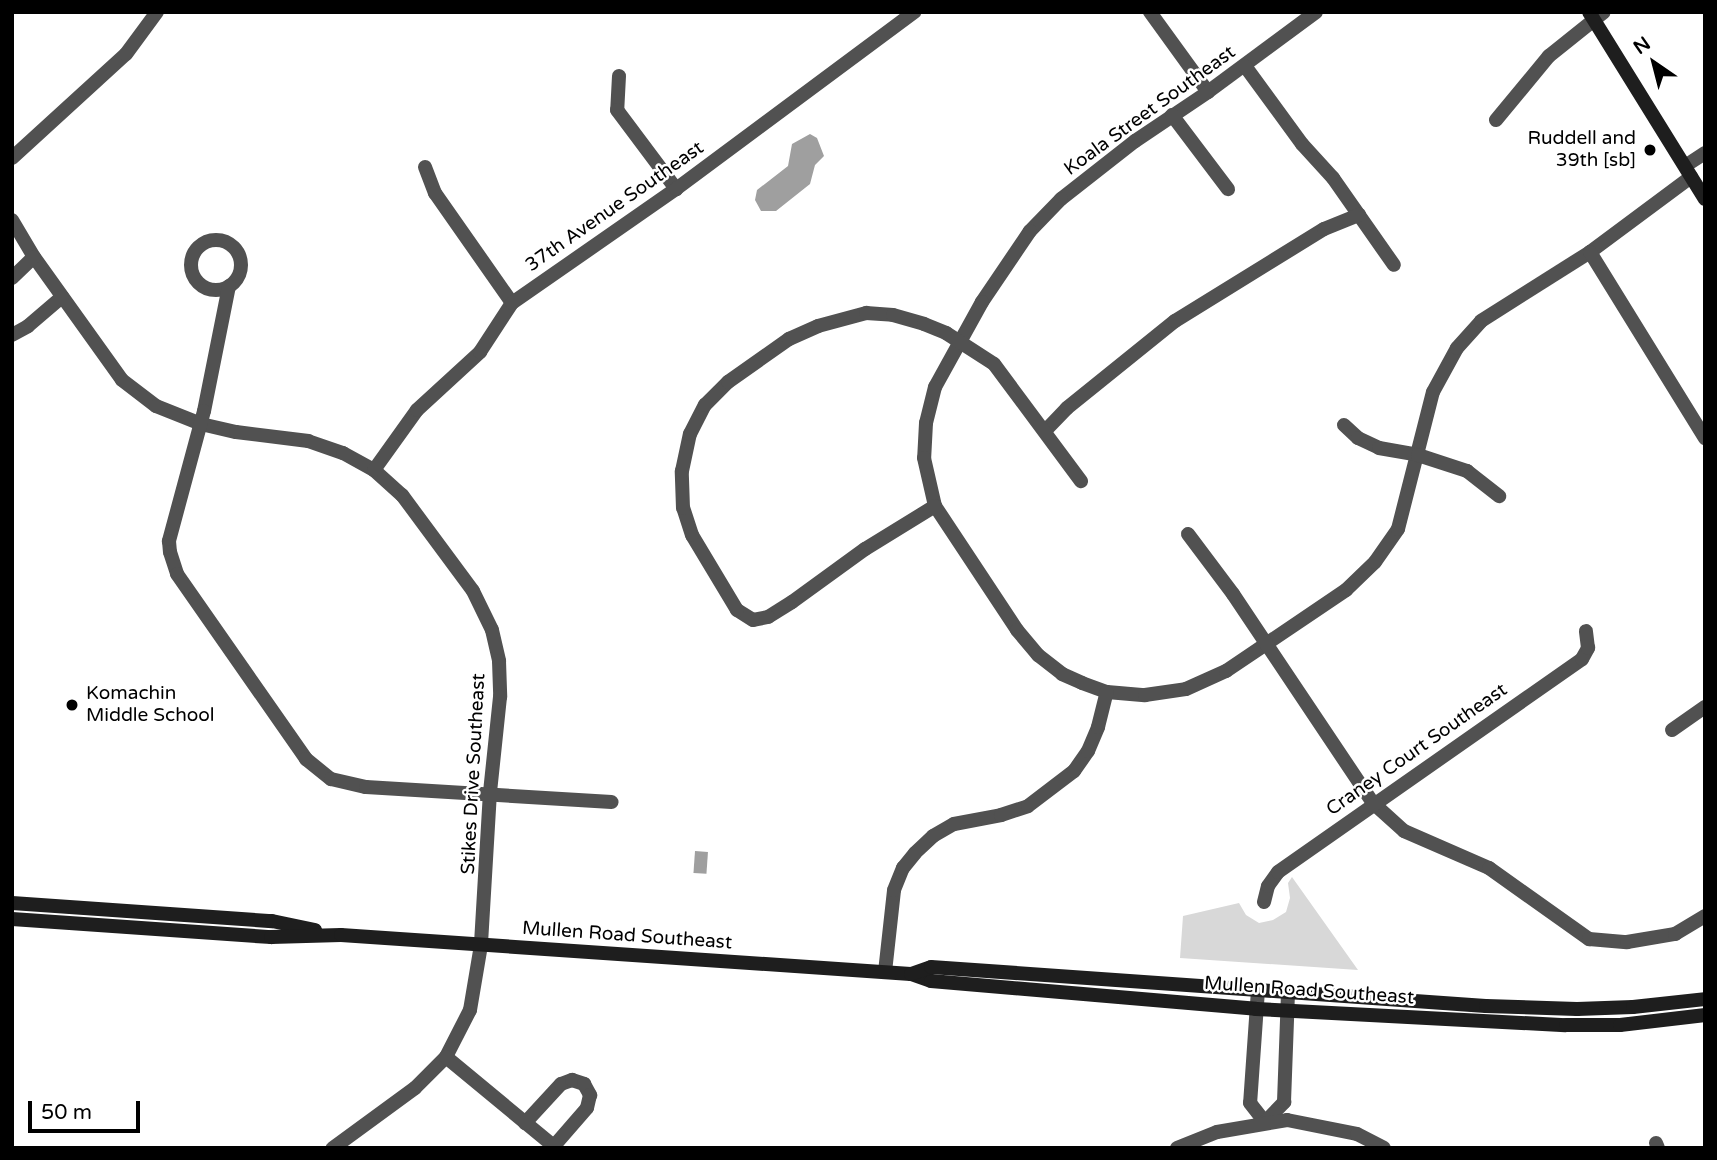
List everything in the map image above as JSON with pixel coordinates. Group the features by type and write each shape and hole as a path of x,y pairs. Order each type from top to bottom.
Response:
{"street":[{"path":"12,158 126,54 157,12"},
{"name":"37th Avenue Southeast","path":"374,470 417,410 480,352 512,303 676,188 914,12"},
{"path":"1150,12 1208,92"},
{"name":"Koala Street Southeast","path":"1317,12 1245,66 1101,166 1030,231 934,387 926,423 923,458 935,506 995,600 1038,655 1062,674 1107,692 1145,695 1186,689 1226,671 1346,590 1374,562 1398,529 1433,392 1457,348 1481,321 1590,252 1694,176 1705,153"},
{"path":"1496,120 1516,101 1549,56 1596,15 1694,176 1705,199"},
{"path":"1245,66 1394,265"},
{"path":"619,76 617,110 676,188"},
{"path":"1172,115 1228,189"},
{"path":"425,167 435,193 512,303"},
{"path":"1045,430 1067,408 1175,321 1324,229 1359,215"},
{"name":"Stikes Drive Southeast","path":"12,220 34,257 122,380 156,406 201,424 236,432 308,441 343,453 374,470 402,495 473,591 492,630 499,661 500,697 490,792 481,945 470,1010 446,1057 415,1088 332,1148"},
{"path":"1590,252 1705,438"},
{"path":"12,278 34,257"},
{"path":"229,286 201,424 169,541 173,565 306,759 331,779 366,787 490,792 612,802"},
{"path":"12,335 29,326 62,297"},
{"path":"935,506 865,549 768,617 753,620 737,610 692,535 683,508 682,471 690,434 705,405 728,382 789,339 818,326 866,313 892,315 924,324 960,341 994,364 1081,481"},
{"path":"1344,425 1358,438 1379,448 1418,455 1467,471 1499,496"},
{"path":"1188,534 1267,643 1373,803 1404,831 1489,869 1589,939 1627,942 1675,934 1705,916"},
{"name":"Craney Court Southeast","path":"1264,902 1268,886 1278,872 1582,659 1588,648 1586,631"},
{"path":"885,972 894,890 903,868 933,836 954,824 1001,815 1028,806 1074,771 1088,751 1107,692"},
{"path":"1672,730 1705,707"},
{"name":"Mullen Road Southeast","path":"12,903 272,921 341,936"},
{"name":"Mullen Road Southeast","path":"12,919 271,937 341,936 885,972 911,974 930,981 1256,1009 1566,1026 1620,1025 1705,1015"},
{"name":"Mullen Road Southeast","path":"911,974 931,967 1577,1009 1633,1007 1705,999"},
{"path":"1258,990 1250,1103 1265,1122"},
{"path":"1265,1122 1284,1102 1289,992"},
{"path":"446,1057 525,1123 555,1147 587,1108 590,1095 584,1084 572,1080 561,1084 525,1123"},
{"path":"1177,1148 1217,1132 1265,1122 1310,1123 1357,1134 1384,1148"}],"shaded area":[{"path":"810,134 817,138 824,156 815,165 810,184 776,211 761,211 755,200 757,190 788,166 792,144"},
{"path":"695,851 708,852 706,874 693,873"},
{"path":"1292,877 1358,970 1180,958 1183,916 1239,903 1246,915 1259,923 1273,920 1286,912 1290,898 1288,883"}],"place":[{"name":"Ruddell and 39th [sb]","path":"1650,150"},
{"name":"Komachin Middle School","path":"72,705"}]}
